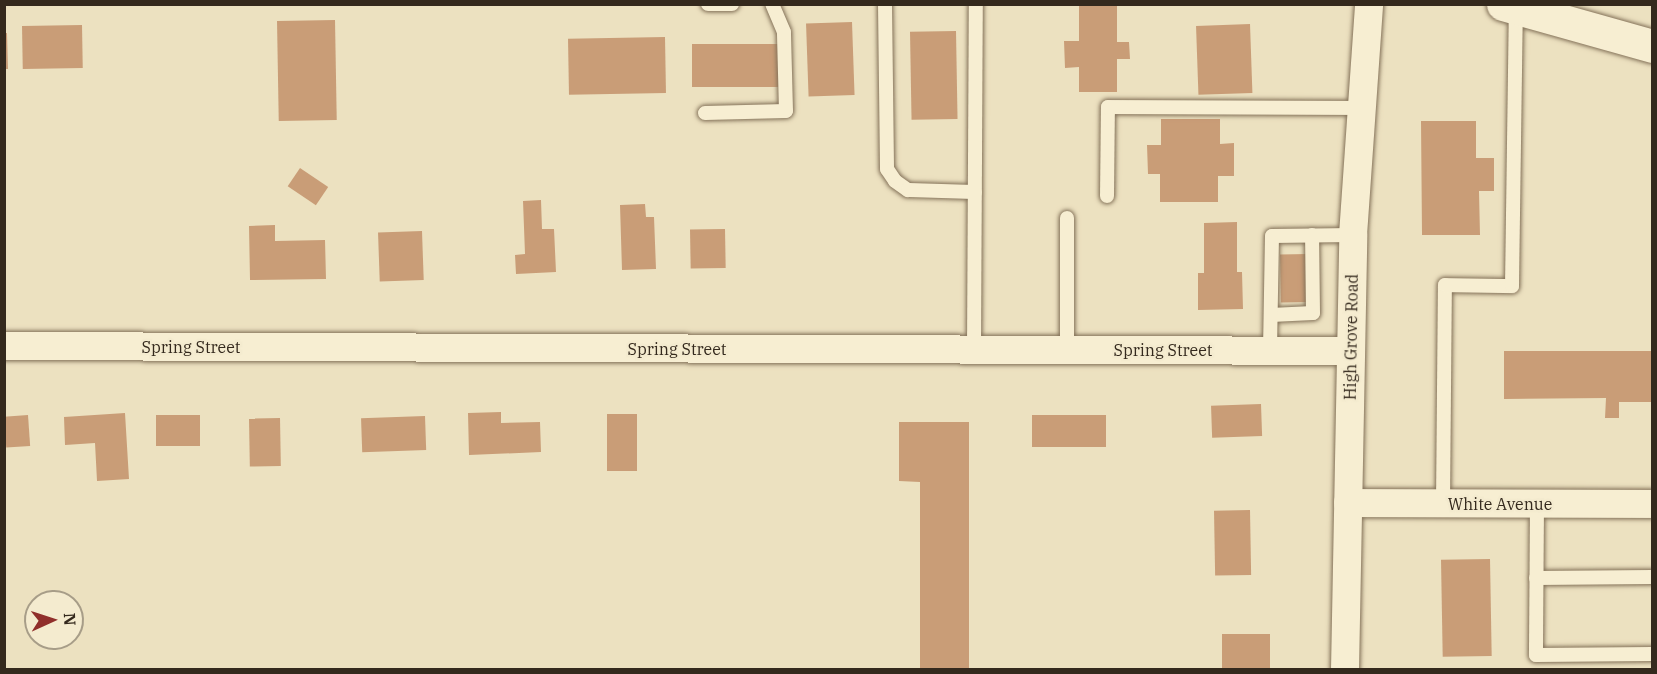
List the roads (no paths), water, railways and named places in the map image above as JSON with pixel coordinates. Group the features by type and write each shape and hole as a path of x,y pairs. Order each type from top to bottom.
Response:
{"street":[{"name":"High Grove Road","path":"1345,669 1353,235 1369,4"},
{"path":"1510,6 1653,46"},
{"name":"Spring Street","path":"4,346 1350,351"},
{"name":"White Avenue","path":"1348,504 1653,504"}],"lane":[{"path":"708,4 732,4"},
{"path":"705,113 786,111 784,32 772,4"},
{"path":"885,4 887,169 895,181 908,190 975,192"},
{"path":"974,350 976,4"},
{"path":"1443,504 1445,285 1512,286 1510,6"},
{"path":"1107,196 1108,107 1361,108"},
{"path":"1067,218 1067,350"},
{"path":"1271,315 1313,313 1312,235"},
{"path":"1270,350 1272,236 1353,235"},
{"path":"1537,504 1536,655 1653,654"},
{"path":"1536,578 1653,578"}]}
